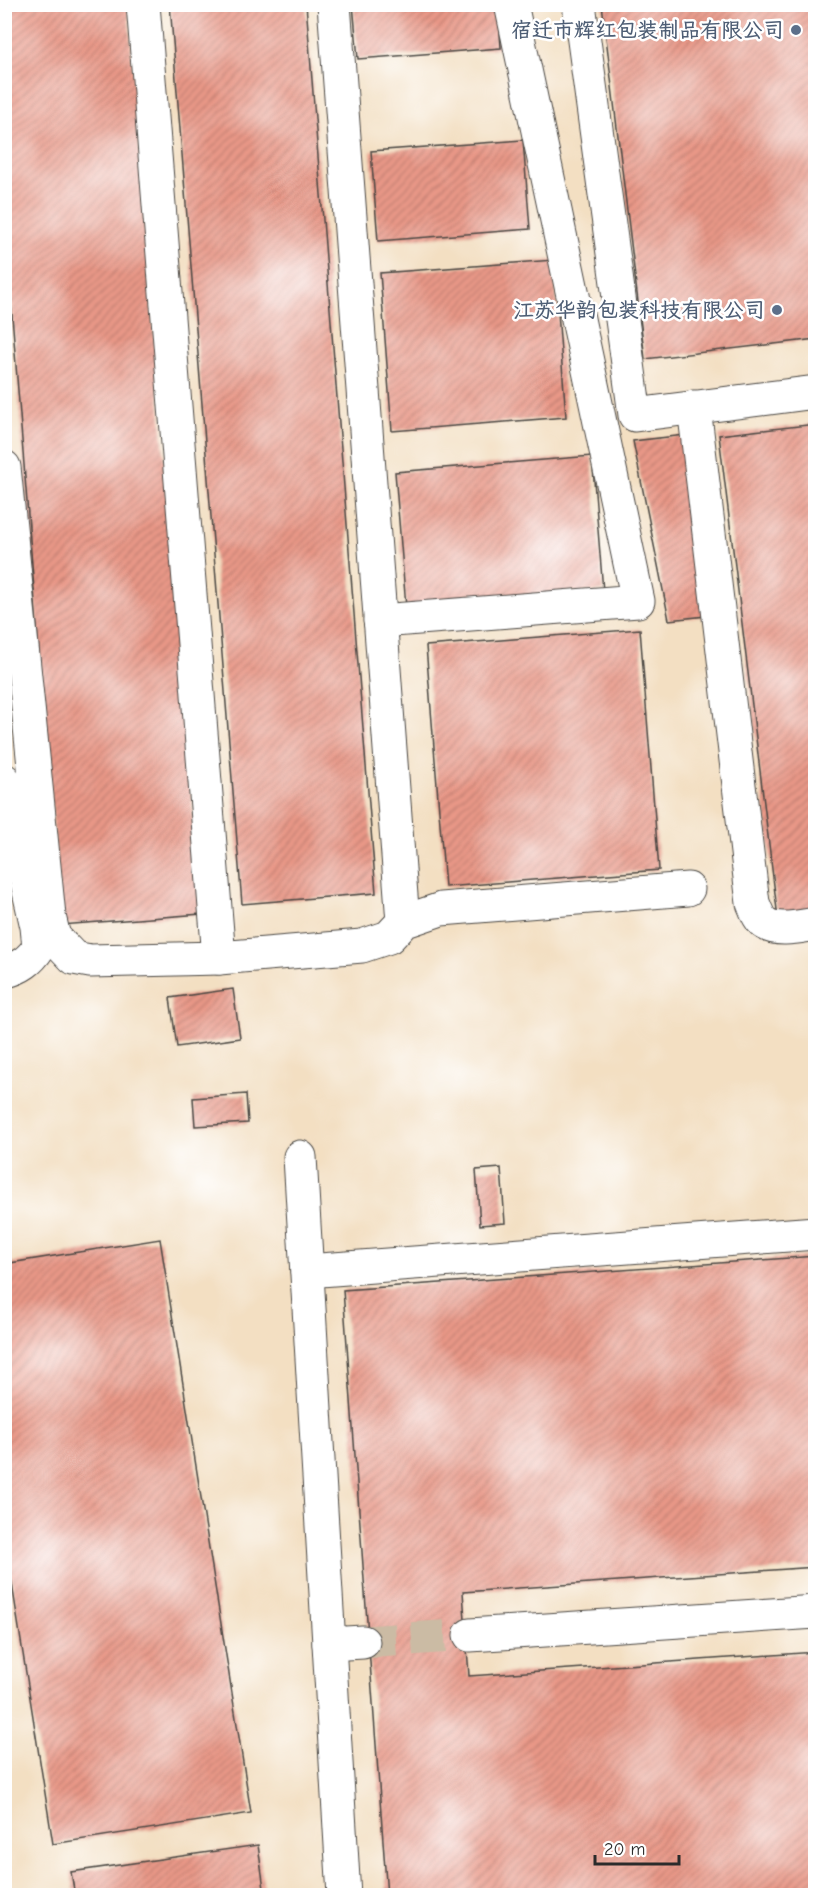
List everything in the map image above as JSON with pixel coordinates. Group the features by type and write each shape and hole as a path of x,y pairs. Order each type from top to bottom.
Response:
{"lane":[{"path":"143,4 219,958"},
{"path":"334,4 403,922"},
{"path":"380,621 638,601 511,4"},
{"path":"579,4 635,415 816,392"},
{"path":"694,407 753,903 766,924 783,928 816,924"},
{"path":"4,467 49,916 54,938 74,958 90,961 219,958 362,946 389,938 403,922 441,909 688,889"},
{"path":"4,780 37,927 39,947 31,960 20,967 4,972"},
{"path":"300,1157 344,1896"},
{"path":"306,1271 816,1233"},
{"path":"470,1635 816,1612"},
{"path":"329,1644 363,1642"}],"building":[{"path":"4,4 128,4 201,914 61,925 4,216"},
{"path":"170,4 306,4 376,893 242,904"},
{"path":"353,4 498,4 501,48 358,59"},
{"path":"602,4 816,4 816,339 645,359"},
{"path":"523,140 530,229 378,241 371,151"},
{"path":"554,260 566,417 392,431 380,273"},
{"path":"816,424 816,914 778,918 719,435"},
{"path":"685,435 706,616 669,620 633,441"},
{"path":"592,456 603,591 406,607 395,472"},
{"path":"640,629 659,870 445,887 426,646"},
{"path":"233,989 240,1038 177,1047 170,998"},
{"path":"246,1094 248,1123 195,1126 193,1098"},
{"path":"501,1168 505,1223 480,1225 476,1170"},
{"path":"160,1239 251,1813 53,1844 4,1533 4,1264"},
{"path":"816,1256 816,1567 463,1592 469,1676 816,1652 816,1896 387,1896 343,1290"},
{"path":"258,1845 265,1896 75,1896 71,1872"}],"tunnel":[{"path":"363,1642 470,1635"}],"place":[{"name":"宿迁市辉红包装制品有限公司","path":"796,30"},
{"name":"江苏华韵包装科技有限公司","path":"777,310"}]}
